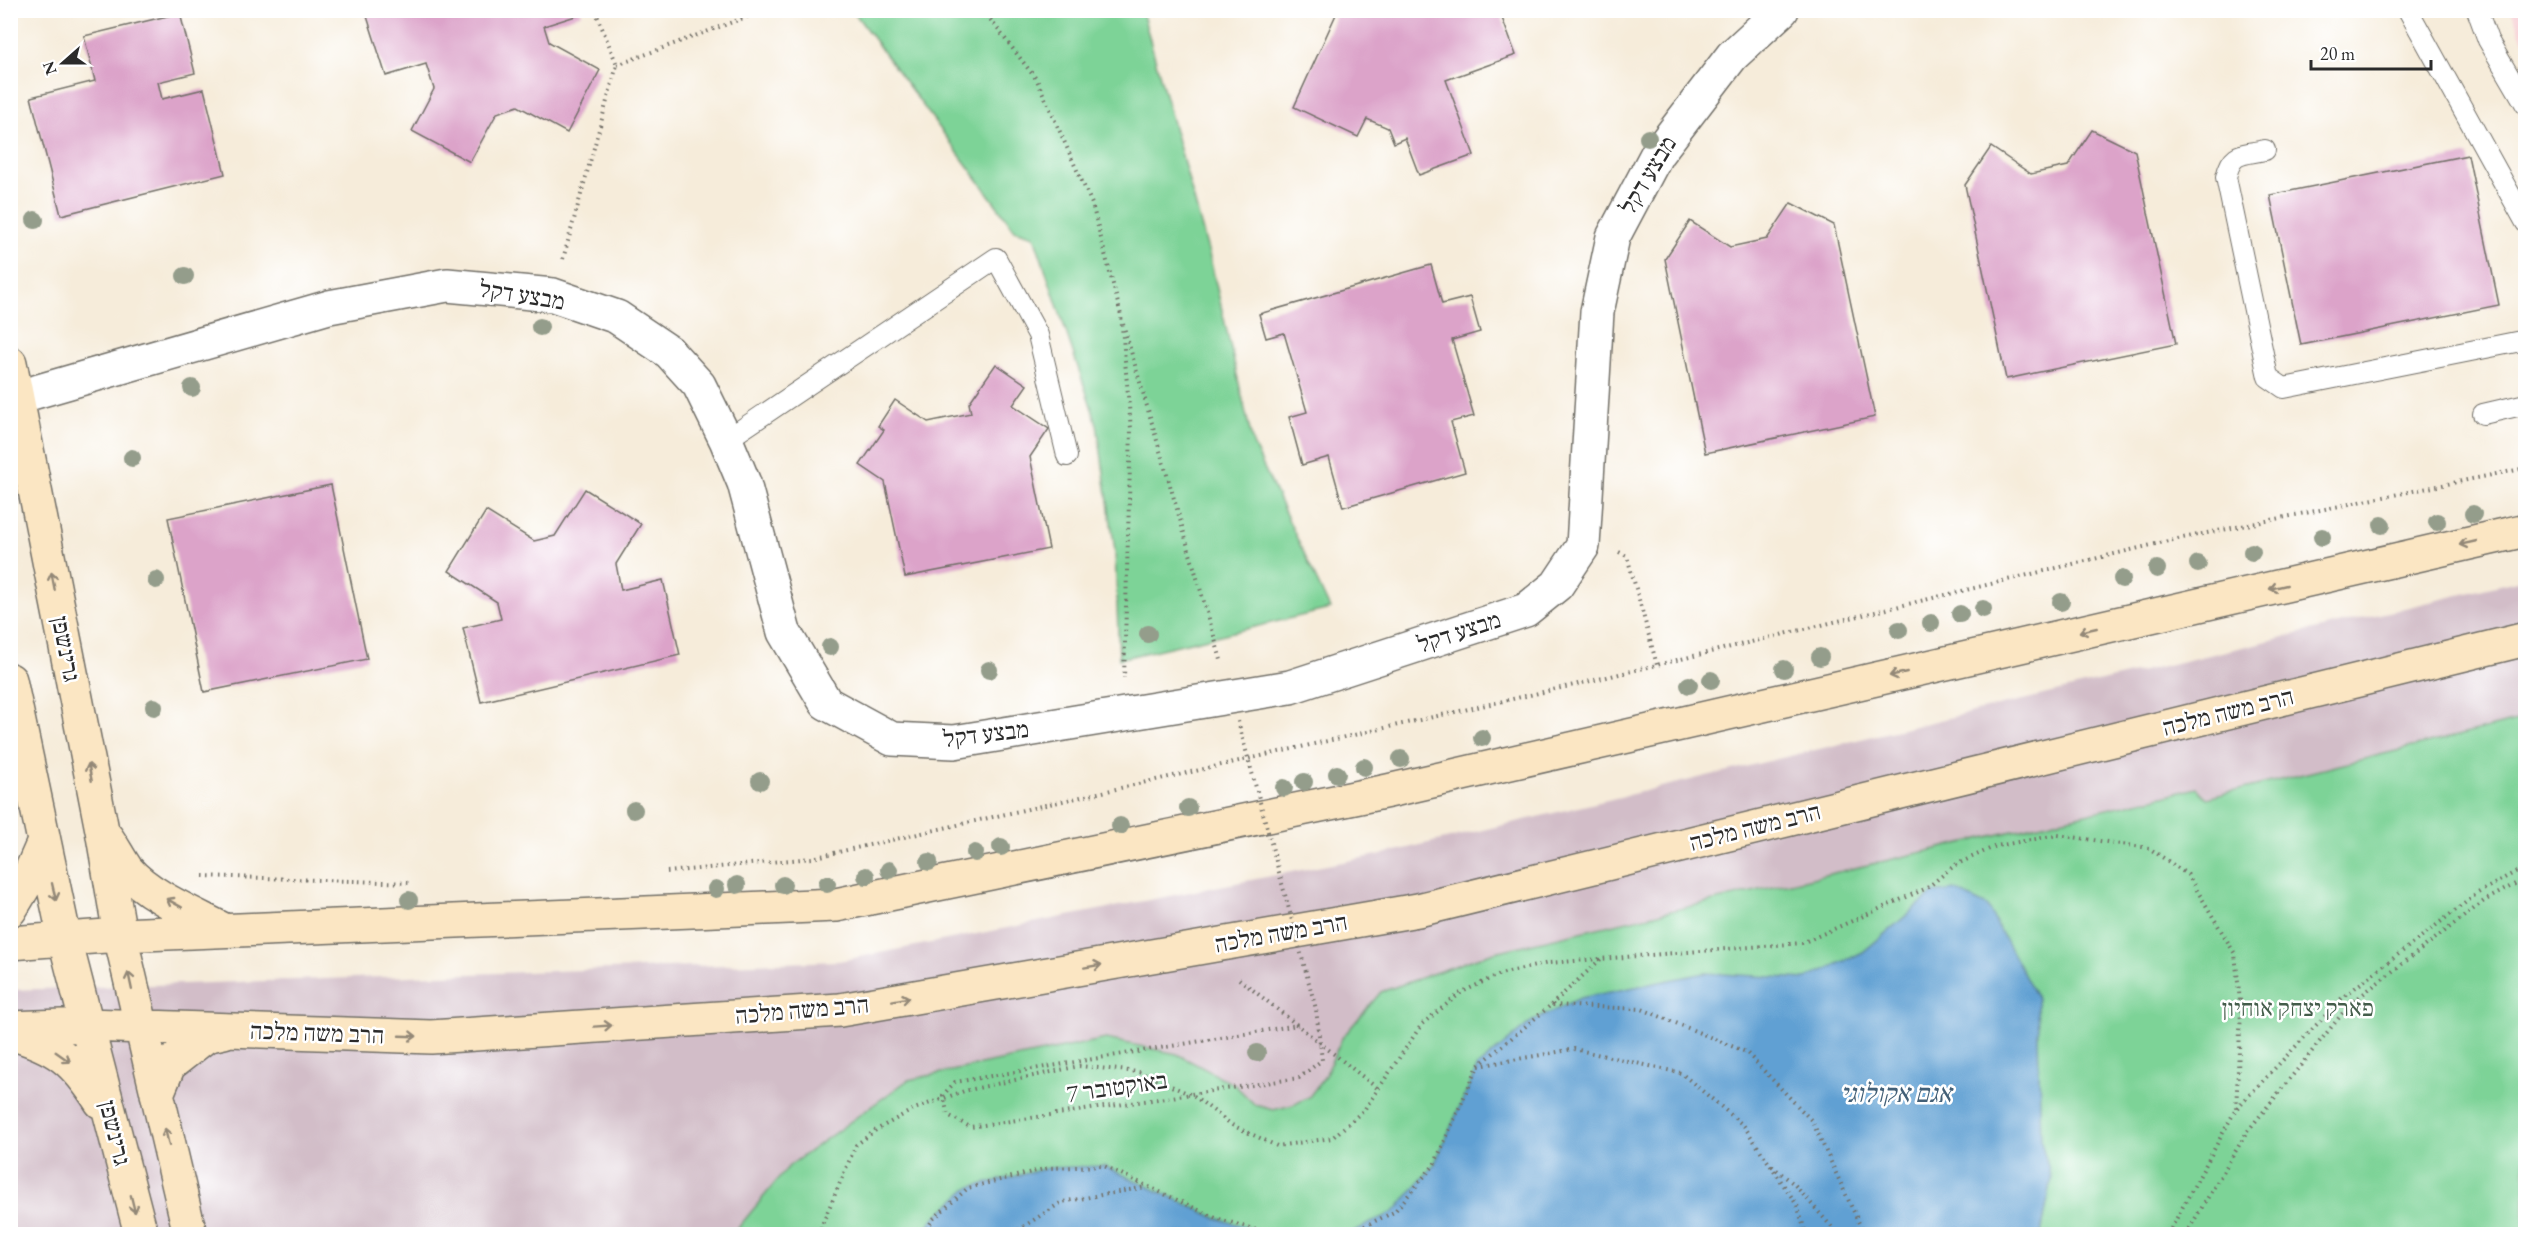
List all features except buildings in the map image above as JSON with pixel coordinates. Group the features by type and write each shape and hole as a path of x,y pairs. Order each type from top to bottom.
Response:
{"street":[{"name":"מבצע דקל","path":"18,397 329,307 447,285 553,295 617,317 669,352 699,385 744,483 784,632 826,703 892,739 954,742 1123,715 1235,709 1290,687 1526,610 1557,585 1583,546 1597,312 1613,237 1657,154 1732,56 1782,10"},
{"name":"גרינשפן","path":"10,363 102,830 120,935 190,1234"},
{"path":"10,943 226,930 836,905 1399,788 2526,530"},
{"name":"הרב משה מלכה","path":"10,1028 140,1026 431,1037 840,1010 1418,910 2526,639"},
{"name":"גרינשפן","path":"10,680 65,940 141,1234"},
{"path":"102,830 128,871 157,893 226,930"},
{"path":"10,910 25,885 43,844"},
{"path":"157,1094 169,1065 184,1052 206,1036 233,1030"},
{"path":"10,1033 38,1041 68,1058 90,1084 112,1118"}],"lane":[{"path":"2408,10 2526,223"},
{"path":"2477,10 2488,40 2526,105"},
{"path":"2265,150 2239,155 2229,163 2226,177 2268,377 2284,388 2526,340"},
{"path":"726,440 996,258 1038,335 1067,456"},
{"path":"2483,414 2526,404"}],"path":[{"path":"553,295 617,65 595,10"},
{"path":"617,65 765,10"},
{"path":"983,10 1037,80 1092,204 1121,315 1235,709"},
{"path":"1121,315 1131,429 1123,715"},
{"path":"1584,535 1627,556 1657,665"},
{"name":"7 באוקטובר","path":"1235,709 1316,1009 1322,1060 1299,1078 970,1126 948,1115 943,1095 955,1082 1298,1025"},
{"path":"818,1234 856,1145 876,1130 914,1108 964,1091 1079,1066 1139,1072 1194,1096 1232,1125 1277,1146 1332,1138 1364,1110 1422,1024 1462,992 1500,974 1549,963 1802,943 1927,888 1955,865 1996,846 2058,835 2149,848 2188,875 2235,954 2241,1011 2236,1109"},
{"path":"2168,1234 2236,1109 2343,997 2478,893 2526,866"},
{"path":"2186,1234 2247,1132 2350,1004 2484,901 2526,878"},
{"path":"1199,947 1377,1088"},
{"path":"1348,1234 1394,1212 1434,1165 1478,1066 1551,1005 1602,958"},
{"path":"1551,1005 1642,1009 1746,1052 1812,1121 1864,1234"},
{"path":"1478,1066 1574,1049 1681,1073 1744,1126 1797,1205 1806,1234"},
{"path":"1768,1163 1794,1184 1838,1234"},
{"path":"924,1234 933,1218 968,1188 1048,1168 1104,1166 1216,1218 1270,1234"},
{"path":"1006,1234 1018,1230 1062,1203 1147,1187"},
{"path":"1014,1234 1018,1230"}],"shaded area":[{"path":"2511,11 2525,11 2525,43"},
{"path":"2525,579 2525,1234 11,1234 11,990 839,961 1383,854"}],"green space":[{"path":"853,11 1142,11 1209,254 1253,444 1330,609 1119,659 1115,551 1097,424 1034,236 1015,230"},
{"name":"פארק יצחק אוחיון","path":"2525,719 2525,1234 733,1234 789,1166 908,1080 1106,1039 1177,1054 1235,1085 1255,1105 1273,1110 1293,1105 1309,1097 1325,1076 1342,1038 1381,992 1491,953 2197,788 2207,798"}],"water":[{"name":"אגם אקולוגי","path":"1955,890 1987,906 2037,999 2041,1142 2052,1179 2041,1234 1348,1234 1394,1212 1434,1165 1478,1066 1531,1022 1580,998 1705,973 1806,979 1863,952 1933,893"},
{"path":"1104,1166 1216,1218 1270,1234 924,1234 933,1219 968,1188 1048,1168"}]}
